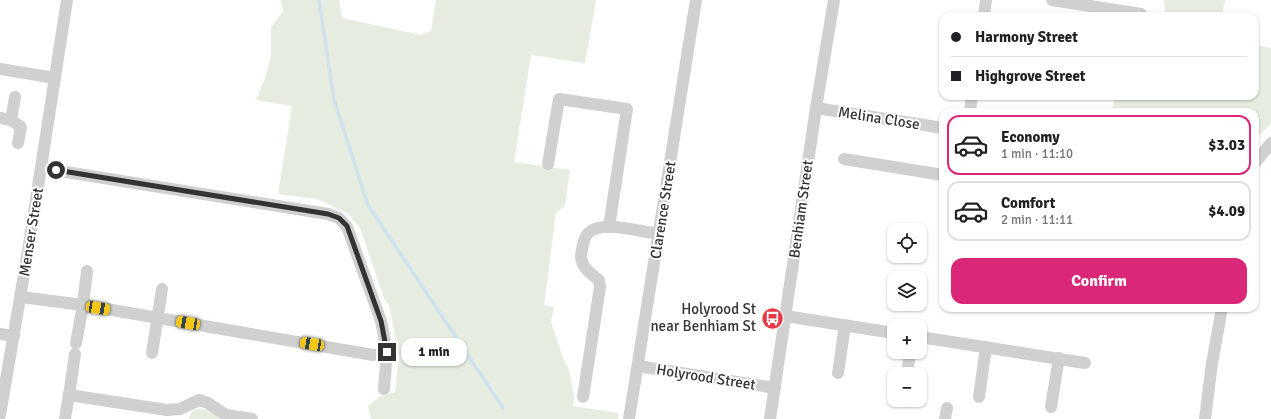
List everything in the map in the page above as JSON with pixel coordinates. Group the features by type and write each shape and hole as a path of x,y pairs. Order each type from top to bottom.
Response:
{"street":[{"name":"Menser Street","path":"0,415 14,336 67,0"},
{"name":"Clarence Street","path":"629,419 696,0"},
{"name":"Benhiam Street","path":"770,419 816,108 834,0"},
{"path":"984,12 986,0"},
{"path":"1052,0 1111,12"},
{"path":"0,69 55,78"},
{"path":"15,97 6,119 20,127 18,143"},
{"path":"548,164 559,99 627,109 609,226"},
{"name":"Melina Close","path":"816,108 939,127"},
{"path":"1259,157 1271,143"},
{"path":"844,159 939,174"},
{"path":"41,168 328,214 339,218 347,226 381,321 387,352 384,389"},
{"path":"582,398 600,287 599,280 590,274 582,265 581,252 585,239 590,231 609,226 659,234"},
{"path":"65,419 87,271"},
{"path":"152,353 162,289"},
{"path":"20,297 83,305 373,355 387,352"},
{"path":"1205,419 1212,363 1221,312"},
{"path":"785,316 887,332"},
{"path":"838,373 845,325"},
{"path":"0,334 14,336"},
{"path":"927,338 1085,363"},
{"path":"979,397 986,347"},
{"path":"1051,407 1059,358"},
{"name":"Holyrood Street","path":"638,366 775,388"},
{"path":"69,395 167,410 180,409 199,400 208,403 226,415 252,419"}],"shaded area":[{"path":"281,0 339,0 342,18 421,35 431,31 436,0 596,0 585,63 531,55 514,162 570,170 565,205 556,213 544,305 554,307 551,322 563,358 569,370 574,396 573,406 618,413 618,419 371,419 368,406 379,397 395,392 399,356 389,305 384,298 360,228 348,214 318,199 278,194 292,106 256,100 265,78 271,57 271,27 283,11"},
{"path":"1164,0 1225,0 1223,12 1165,12"},
{"path":"1259,46 1271,48 1271,123 1259,136 1259,108 1113,108 1114,100 1259,100"},
{"path":"198,409 210,411 220,419 189,419 191,412"}],"waterway":[{"path":"319,0 334,100 368,205 503,408"}],"place":[{"name":"Holyrood St near Benhiam St","path":"772,318"}],"route":[{"path":"56,170 328,214 339,218 347,226 381,321 387,352"}]}
